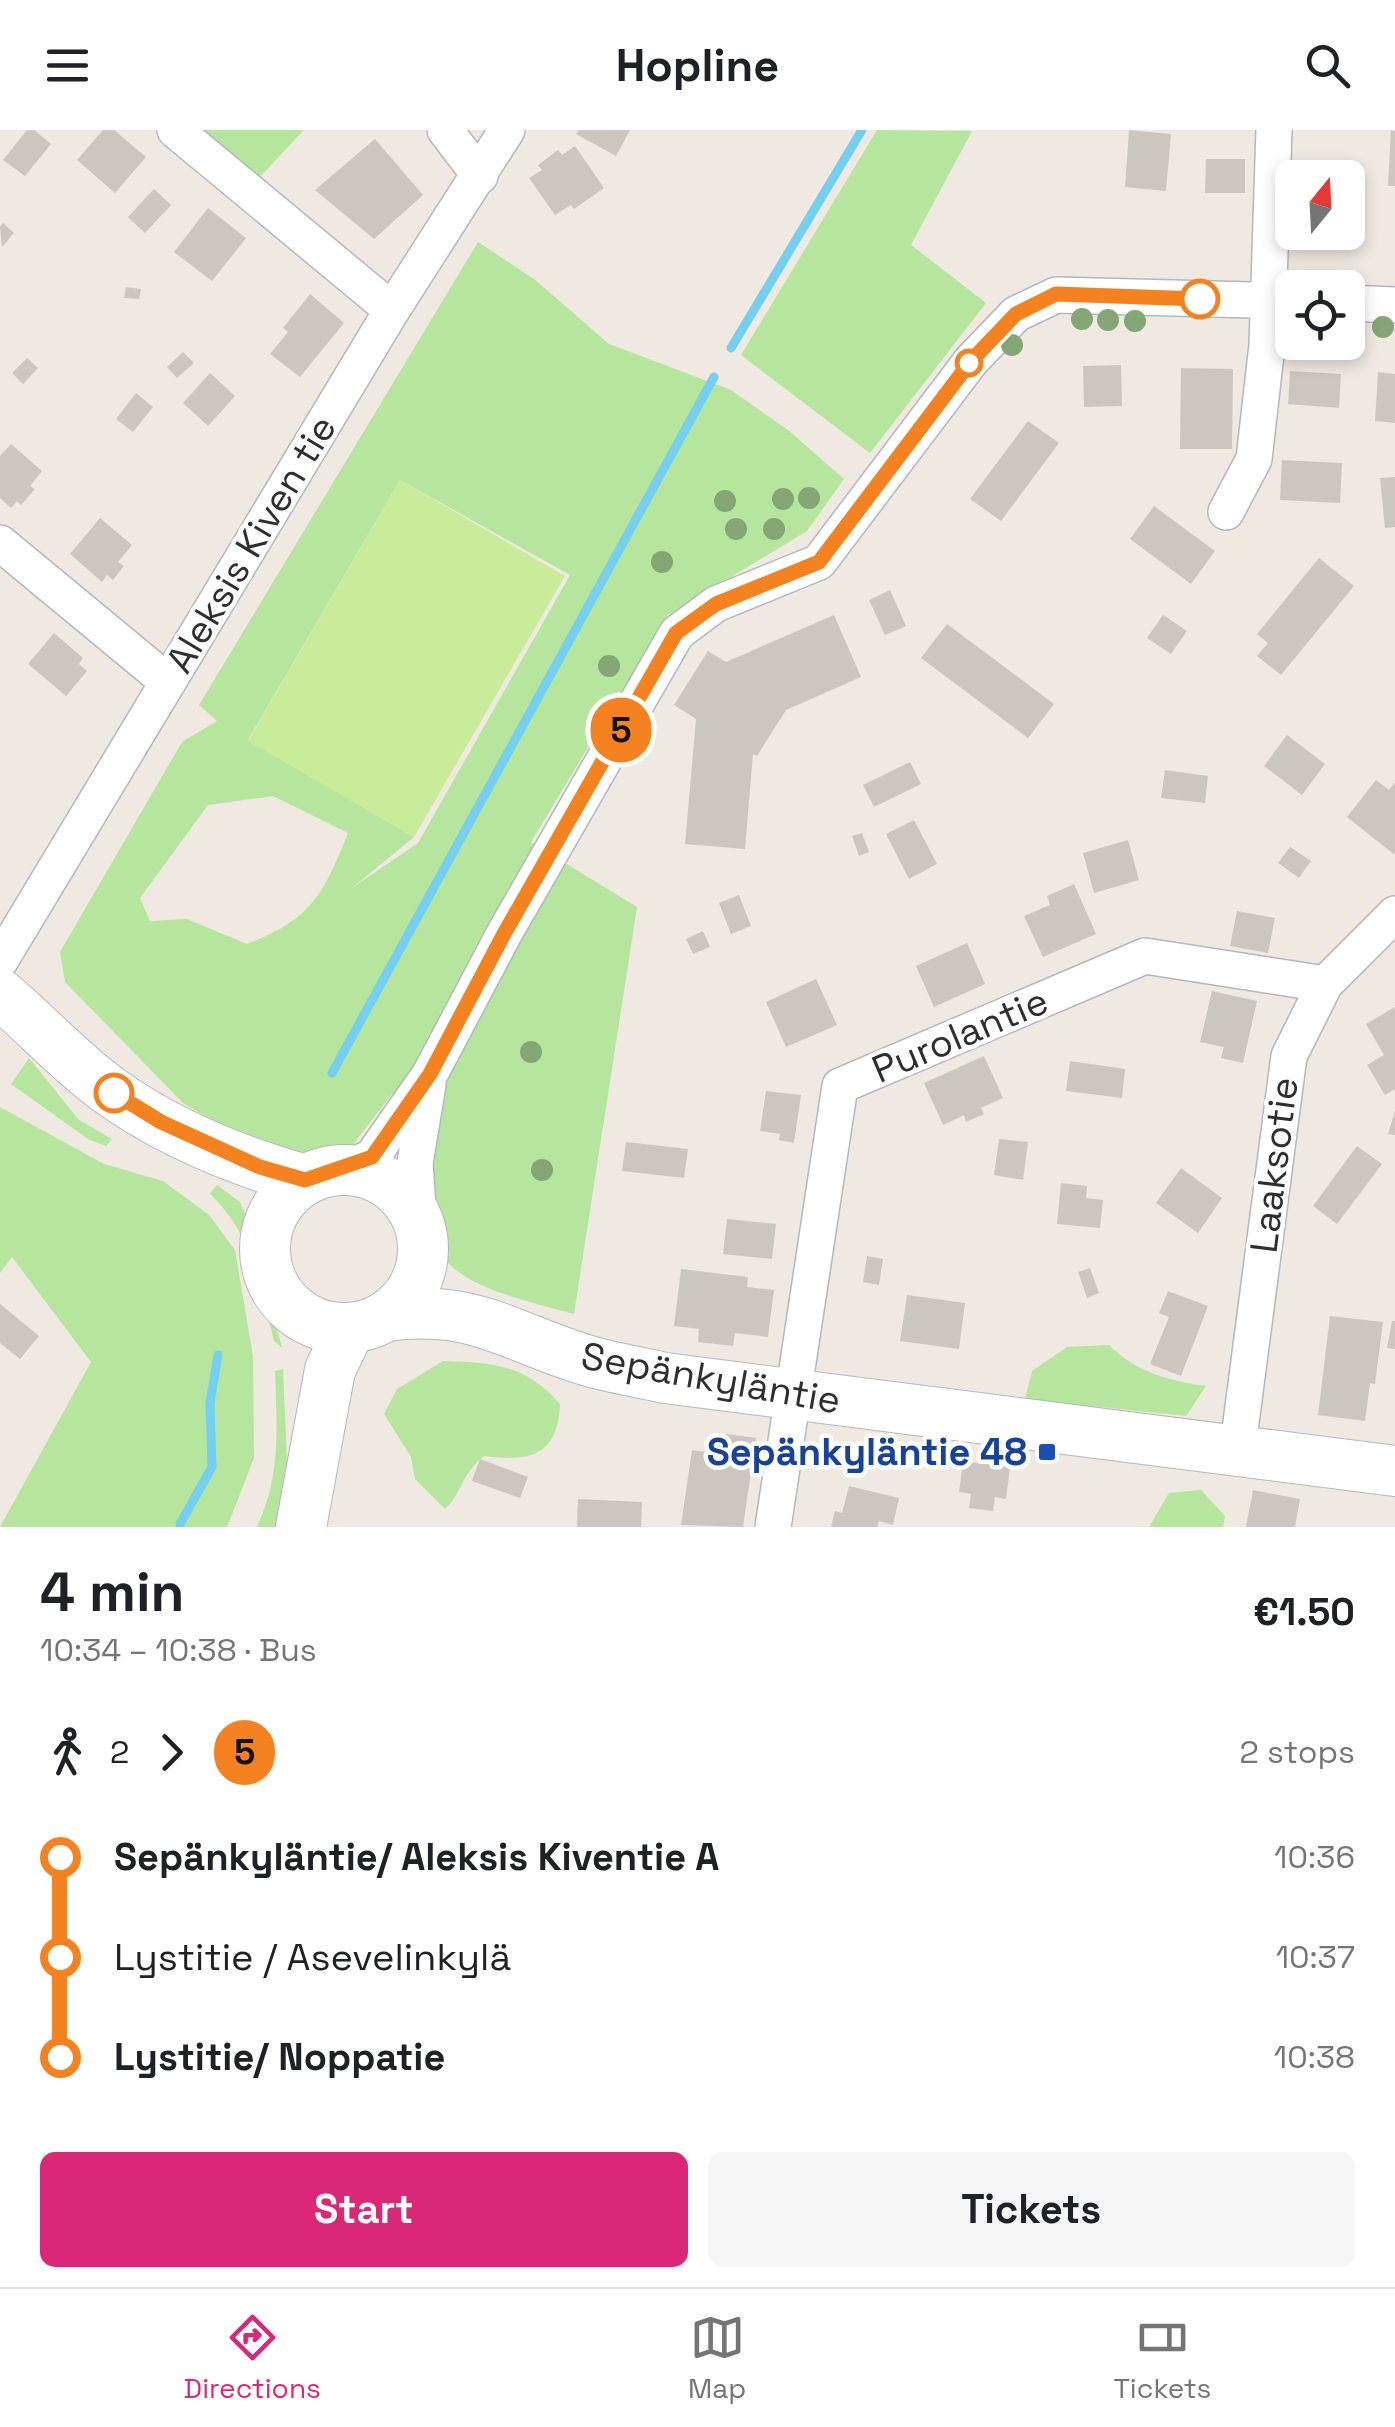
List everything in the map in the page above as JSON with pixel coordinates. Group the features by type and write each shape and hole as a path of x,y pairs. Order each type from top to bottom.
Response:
{"main road":[{"path":"0,994 108,1090 161,1122 260,1167 324,1175 367,1173 389,1184 407,1200 422,1235 414,1287 368,1322 330,1370 309,1464 301,1527"},
{"path":"161,1122 257,1210 266,1236 269,1276 291,1308 318,1324 368,1322"},
{"path":"266,1236 279,1204 324,1175"},
{"name":"Sepänkyläntie","path":"422,1235 450,1285 508,1330"},
{"path":"291,1308 309,1464"},
{"name":"Sepänkyläntie","path":"368,1322 431,1310 508,1330 588,1361 665,1378 1395,1471"}],"street":[{"path":"175,130 392,310"},
{"path":"445,130 480,176"},
{"name":"Aleksis Kiven tie","path":"0,961 392,310 507,130"},
{"path":"1274,130 1279,270"},
{"path":"324,1175 372,1157 430,1074 505,932 676,633 716,604 819,562 971,361 1016,314 1056,294 1275,301"},
{"path":"1365,304 1395,305"},
{"path":"1226,512 1254,459 1267,345 1275,318"},
{"path":"0,543 168,682"},
{"name":"Laaksotie","path":"1237,1453 1289,1056 1324,984 1395,914"},
{"name":"Purolantie","path":"793,1396 840,1086 1145,956 1324,984"},
{"path":"422,1235 416,1162 430,1074"},
{"path":"773,1527 793,1396"}],"green space":[{"path":"186,130 304,130 254,183"},
{"path":"877,130 972,131 911,245 986,303 870,453 741,355"},
{"path":"478,242 534,279 609,344 731,390 788,430 844,479 807,531 668,615 531,842 637,907 574,1314 490,1289 462,1275 443,1257 432,1234 428,1204 438,1116 392,1094 351,1147 324,1155 293,1157 262,1149 183,1103 65,982 60,952 182,742 217,721 199,705","holes":["400,480 570,575 418,843 352,888 414,837 248,740","273,796 348,833 322,889 301,914 247,944 187,919 150,921 140,898 208,805"]},
{"path":"400,480 565,576 414,837 248,741"},
{"path":"29,1058 79,1120 112,1139 106,1146 88,1139 11,1084"},
{"path":"0,1107 104,1164 163,1181 209,1215 235,1250 253,1356 254,1458 227,1527 0,1527 91,1362 12,1257 0,1273"},
{"path":"217,1185 240,1202 250,1225 282,1348 274,1341 245,1243 210,1194"},
{"path":"1109,1345 1154,1374 1206,1386 1186,1416 1025,1399 1032,1371 1067,1347"},
{"path":"443,1361 508,1368 534,1381 560,1404 558,1422 547,1445 527,1456 484,1456 445,1509 415,1479 411,1457 384,1414 397,1389"},
{"path":"283,1369 287,1461 292,1466 286,1527 257,1527 274,1470 275,1371"},
{"path":"1201,1490 1225,1516 1223,1527 1149,1527 1169,1493"}],"building":[{"path":"27,130 34,130 51,144 25,176 3,160"},
{"path":"103,130 114,130 146,157 115,193 77,160"},
{"path":"579,130 630,130 616,156 576,134"},
{"path":"1129,130 1171,134 1166,191 1125,187"},
{"path":"1391,130 1395,131 1395,186 1388,186"},
{"path":"375,139 423,195 374,239 315,190"},
{"path":"575,146 604,188 574,209 571,205 555,215 529,178 542,170 538,165 558,150 562,155"},
{"path":"1206,159 1245,159 1245,193 1205,193"},
{"path":"154,189 171,205 145,233 128,217"},
{"path":"208,208 246,238 212,281 174,252"},
{"path":"3,223 14,233 2,247 0,227"},
{"path":"126,287 141,289 139,299 124,298"},
{"path":"310,294 344,323 300,377 270,354 288,332 283,328"},
{"path":"183,352 194,363 177,378 167,367"},
{"path":"27,358 38,368 23,384 12,373"},
{"path":"1121,365 1122,406 1084,407 1083,366"},
{"path":"1181,368 1233,369 1232,449 1180,449"},
{"path":"1290,371 1341,374 1339,408 1288,404"},
{"path":"1378,372 1395,374 1395,423 1375,421"},
{"path":"210,373 235,396 208,426 183,403"},
{"path":"136,393 153,407 133,432 116,419"},
{"path":"1028,421 1059,443 1001,521 970,499"},
{"path":"11,444 42,471 30,486 35,489 21,505 17,501 11,508 0,498 0,456"},
{"path":"1282,460 1342,463 1340,503 1280,500"},
{"path":"1395,477 1395,527 1385,528 1380,478"},
{"path":"1154,506 1215,551 1191,584 1130,539"},
{"path":"100,518 132,545 118,562 124,566 113,580 107,575 102,582 70,554"},
{"path":"1319,558 1354,586 1281,675 1257,656 1268,643 1257,634"},
{"path":"890,590 906,626 885,635 869,600"},
{"path":"834,615 861,677 786,710 757,756 753,754 745,849 685,844 696,719 674,705 708,651 726,662"},
{"path":"1163,615 1187,631 1171,654 1147,638"},
{"path":"947,624 1054,704 1028,738 921,658"},
{"path":"54,633 83,658 79,664 87,671 66,696 28,664"},
{"path":"1287,735 1325,764 1302,795 1264,766"},
{"path":"910,762 921,784 874,807 863,785"},
{"path":"1165,770 1208,776 1205,803 1161,798"},
{"path":"1376,780 1389,790 1395,782 1395,855 1347,817"},
{"path":"914,820 937,864 909,879 886,834"},
{"path":"862,833 869,852 859,856 852,836"},
{"path":"1128,840 1139,880 1094,893 1083,853"},
{"path":"1290,847 1311,861 1299,878 1278,863"},
{"path":"1074,884 1096,934 1043,957 1024,916 1050,905 1047,896"},
{"path":"739,895 751,926 731,934 719,903"},
{"path":"1237,911 1275,918 1268,953 1230,946"},
{"path":"703,931 710,947 693,954 686,939"},
{"path":"967,943 985,984 934,1007 916,966"},
{"path":"816,979 837,1025 786,1047 766,1002"},
{"path":"1212,991 1257,1001 1243,1063 1221,1058 1224,1047 1200,1042"},
{"path":"1395,1007 1395,1089 1385,1095 1367,1065 1384,1055 1366,1024"},
{"path":"984,1056 1003,1098 981,1108 984,1114 966,1122 964,1115 943,1125 924,1083"},
{"path":"1070,1061 1125,1069 1122,1098 1066,1091"},
{"path":"766,1091 801,1095 794,1143 779,1140 780,1134 760,1131"},
{"path":"1395,1111 1395,1135 1388,1134"},
{"path":"999,1139 1028,1142 1023,1180 994,1175"},
{"path":"626,1142 688,1149 684,1178 622,1171"},
{"path":"1357,1146 1382,1164 1337,1224 1313,1206"},
{"path":"1181,1168 1222,1198 1198,1233 1156,1203"},
{"path":"1061,1183 1087,1186 1086,1198 1103,1200 1100,1228 1057,1224"},
{"path":"727,1219 776,1224 772,1259 723,1254"},
{"path":"867,1256 883,1259 879,1285 863,1282"},
{"path":"1090,1268 1099,1293 1087,1298 1078,1272"},
{"path":"681,1269 748,1277 747,1287 774,1290 768,1337 735,1333 733,1346 698,1342 699,1329 674,1326"},
{"path":"1168,1291 1208,1306 1181,1376 1150,1364 1169,1317 1159,1313"},
{"path":"907,1295 965,1303 959,1349 900,1341"},
{"path":"0,1304 39,1336 20,1359 0,1343"},
{"path":"1330,1316 1383,1322 1375,1384 1370,1383 1365,1421 1318,1415"},
{"path":"1395,1321 1395,1349 1387,1348"},
{"path":"726,1434 756,1438 743,1527 681,1525 692,1450 723,1454"},
{"path":"480,1459 528,1477 520,1498 472,1481"},
{"path":"963,1461 1010,1467 1006,1499 995,1497 993,1511 969,1508 971,1494 959,1492"},
{"path":"849,1486 899,1498 893,1525 879,1521 877,1527 831,1527 835,1511 842,1513"},
{"path":"1253,1490 1300,1499 1295,1527 1246,1527"},
{"path":"578,1499 642,1502 641,1527 577,1527"}],"waterway":[{"path":"731,348 862,130"},
{"path":"332,1073 714,377"},
{"path":"180,1524 212,1467 210,1403 218,1355"}],"bus line":[{"name":"5","path":"114,1093 161,1122 260,1167 305,1180 372,1157 430,1074 505,932 676,633 716,604 819,562 971,361 1016,314 1056,294 1200,299"}],"place":[{"name":"Sepänkyläntie 48","path":"1047,1452"}]}
